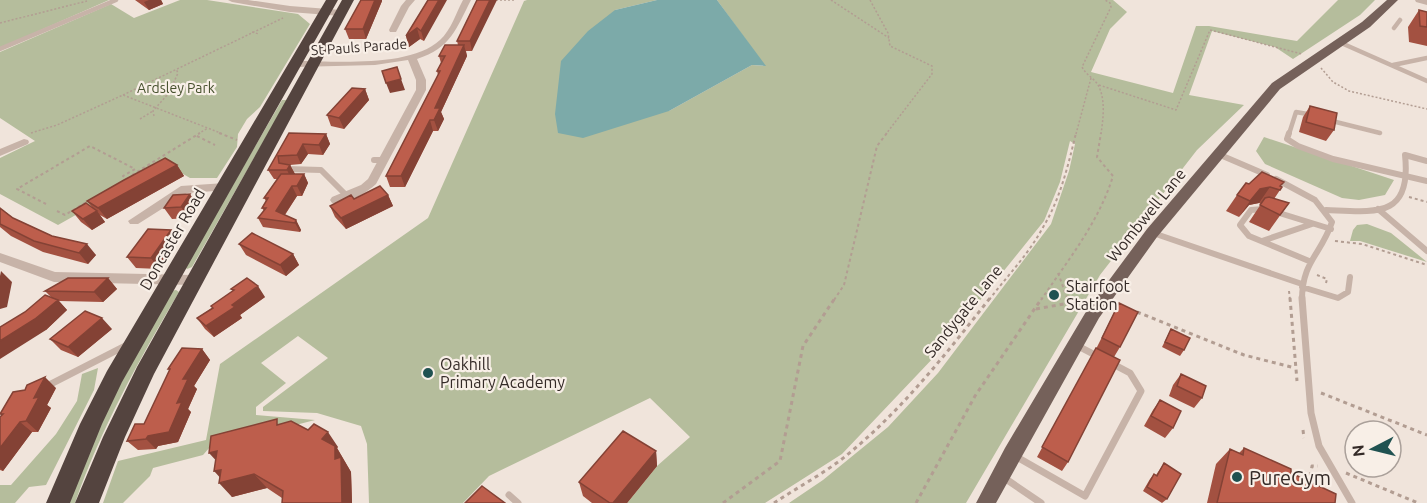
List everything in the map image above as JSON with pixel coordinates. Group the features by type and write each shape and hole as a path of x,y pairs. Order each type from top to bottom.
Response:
{"highway":[{"name":"Doncaster Road","path":"87,503 129,402 337,6"},
{"name":"Doncaster Road","path":"58,503 91,423 134,342 252,140 305,64"}],"main road":[{"name":"Wombwell Lane","path":"986,503 1093,314 1152,233 1276,87 1308,61 1374,18 1393,0"}],"street":[{"path":"232,0 301,10 337,6"},
{"path":"393,30 405,6 411,0"},
{"name":"St Pauls Parade","path":"305,64 411,58 432,50 445,40 467,0"},
{"path":"1419,0 1427,2"},
{"path":"341,198 365,188 372,181 379,160 422,85 411,58"},
{"path":"0,153 24,142"},
{"path":"134,220 185,189 225,187"},
{"path":"0,257 64,283 192,280"}],"lane":[{"path":"0,49 116,0"},
{"path":"1394,28 1400,20"},
{"path":"1339,42 1427,81"},
{"path":"1393,66 1427,58"},
{"path":"1380,133 1299,111 1296,112 1286,137 1296,146 1336,159 1427,181"},
{"path":"1218,154 1311,195 1326,210 1332,222 1326,238 1309,261 1302,285 1309,388 1311,413 1319,446 1352,503"},
{"path":"1326,210 1378,209 1395,203 1402,195 1410,177 1405,155 1427,160"},
{"path":"287,169 321,170 341,198"},
{"path":"1378,209 1427,251"},
{"path":"1309,261 1249,236 1240,225 1251,210 1266,210 1331,228"},
{"path":"1262,241 1314,223"},
{"path":"1152,233 1278,276 1332,298 1343,296 1348,292 1350,277"},
{"path":"37,390 78,371 106,352 134,342"},
{"path":"1012,454 1085,496 1141,391 1130,373 1076,345"},
{"path":"1000,475 1041,503"},
{"path":"509,495 518,503"}],"path":[{"path":"0,23 93,0"},
{"path":"492,0 515,0"},
{"path":"831,0 889,38"},
{"path":"723,503 780,461 803,346 844,285 877,146 932,74 932,66 891,46 870,0"},
{"path":"1105,0 1110,3 1111,7 1082,67 1083,73 1099,85 1176,110 1210,30 1300,52 1308,61 1321,68 1333,82 1348,91 1427,109"},
{"path":"24,142 25,136 31,133 57,125 123,95 301,10"},
{"path":"252,32 259,34"},
{"path":"140,118 158,107 170,93 178,73 176,69"},
{"name":"Sandygate Lane","path":"774,503 845,457 886,420 962,333 1047,223 1067,170 1091,78"},
{"path":"916,503 975,396 1093,224 1107,196 1113,176 1097,157 1102,137 1099,85"},
{"path":"123,95 158,107 236,140 252,140"},
{"path":"153,111 154,116"},
{"path":"118,184 208,128"},
{"path":"198,136 215,145"},
{"path":"46,204 17,189 90,146 135,169 123,176 127,178"},
{"path":"1402,195 1427,202"},
{"path":"57,211 65,215 91,199"},
{"path":"1326,238 1362,244 1427,265"},
{"path":"1306,272 1327,279 1326,283 1348,292"},
{"path":"1058,273 1069,303"},
{"path":"1278,276 1276,284 1289,291 1297,386 1309,388 1427,435"},
{"path":"1034,310 1069,303 1093,314"},
{"path":"1135,311 1244,355 1295,368"}],"green space":[{"path":"0,0 109,0 0,48"},
{"name":"Ardsley Park","path":"180,0 207,0 298,14 310,24 260,107 247,119 238,134 237,147 217,178 190,178 166,164 58,225 0,194 0,158 35,141 0,118 0,52 111,4 134,18"},
{"path":"657,0 615,10 669,111 752,65 765,66 717,0 1113,0 1127,12 1110,29 1091,72 1173,93 1196,26 1209,26 1297,41 1338,0 1375,0 1360,15 1293,59 1275,47 1212,31 1189,95 1244,105 1197,150 1100,275 966,503 789,503 823,480 888,427 938,373 1051,224 1069,171 1075,144 1070,141 1060,182 1044,221 936,355 842,454 765,503 627,503 657,466 690,437 650,398 489,476 463,503 369,503 367,444 361,426 317,413 263,411 263,407 328,358 298,336 261,363 286,383 256,407 256,415 315,420 210,447 203,455 153,468 150,476 123,503 103,503 118,461 206,440 220,364 428,218 524,1"},
{"path":"282,100 287,100 192,267 187,269 185,267"},
{"path":"1264,137 1394,180 1385,195 1359,200 1342,198 1265,164 1256,151"},
{"path":"1367,224 1391,233 1427,262 1360,241 1350,241 1357,225"},
{"path":"171,291 179,292 135,369 109,421 75,503 66,503 101,420"},
{"path":"98,368 94,390 46,485 29,487 15,503 0,503 0,485 11,485 56,434 77,401 82,374"}],"water":[{"path":"657,0 717,0 766,66 752,65 669,111 583,138 558,133 555,114 561,61 588,31 615,10"}],"building":[{"path":"361,0 375,0 363,29 345,29"},
{"path":"428,0 439,0 421,31 417,28 406,36"},
{"path":"477,0 490,0 470,41 457,41"},
{"path":"1419,10 1427,12 1427,27 1420,26"},
{"path":"445,45 464,45 435,108 440,108 434,120 430,120 401,176 386,176 440,71 437,71 445,56 439,56"},
{"path":"397,67 401,79 386,83 382,71"},
{"path":"352,88 365,89 339,118 327,115"},
{"path":"1310,106 1337,113 1334,130 1306,122"},
{"path":"289,133 326,134 319,145 303,144 297,155 278,156 279,163 290,165 287,170 268,170"},
{"path":"165,158 177,165 98,208 87,201 124,180"},
{"path":"1262,172 1284,182 1280,190 1270,187 1260,189 1250,201 1237,195 1246,183 1249,184"},
{"path":"281,174 304,174 297,186 292,186 276,211 296,220 295,223 258,218 266,208 262,208 268,198 264,198"},
{"path":"380,186 388,195 341,218 330,206 351,195 354,199"},
{"path":"190,194 181,207 164,208 173,195"},
{"path":"1265,198 1289,203 1280,215 1260,205"},
{"path":"86,203 97,211 83,219 72,211"},
{"path":"0,208 13,218 52,236 87,244 79,253 34,241 0,224"},
{"path":"148,229 171,230 151,258 127,257"},
{"path":"252,233 293,254 280,265 239,244"},
{"path":"68,278 108,278 94,292 45,291"},
{"path":"247,278 258,286 232,305 235,307 206,326 197,318 213,308 211,306"},
{"path":"45,295 58,300 35,319 0,341 0,327 25,312"},
{"path":"1119,303 1138,312 1120,347 1102,338"},
{"path":"85,311 102,318 68,347 50,339"},
{"path":"1171,329 1190,338 1184,350 1165,342"},
{"path":"182,348 202,349 183,379 188,379 177,403 182,402 169,432 148,436 146,439 127,441 135,424 144,424 170,369 168,369"},
{"path":"1096,348 1120,360 1068,462 1042,447"},
{"path":"1181,374 1206,386 1202,398 1177,386"},
{"path":"45,377 34,398 39,397 26,421 20,422 0,448 0,417 3,414 0,414 13,392 25,390 27,385"},
{"path":"1160,400 1181,411 1173,428 1151,416"},
{"path":"277,419 277,425 291,421 308,430 314,424 328,432 322,439 335,446 335,459 341,457 342,503 282,503 283,491 254,474 219,483 221,470 214,471 217,451 209,453 211,436"},
{"path":"623,431 656,451 613,503 610,503 579,482"},
{"path":"1244,448 1291,469 1291,473 1336,494 1335,503 1217,503 1230,449 1243,455"},
{"path":"1164,463 1181,474 1167,499 1147,487 1154,474 1157,476"},
{"path":"482,486 505,503 465,503"}],"place":[{"name":"Stairfoot Station","path":"1054,295"},
{"name":"Oakhill Primary Academy","path":"428,373"},
{"name":"PureGym","path":"1237,477"}]}
